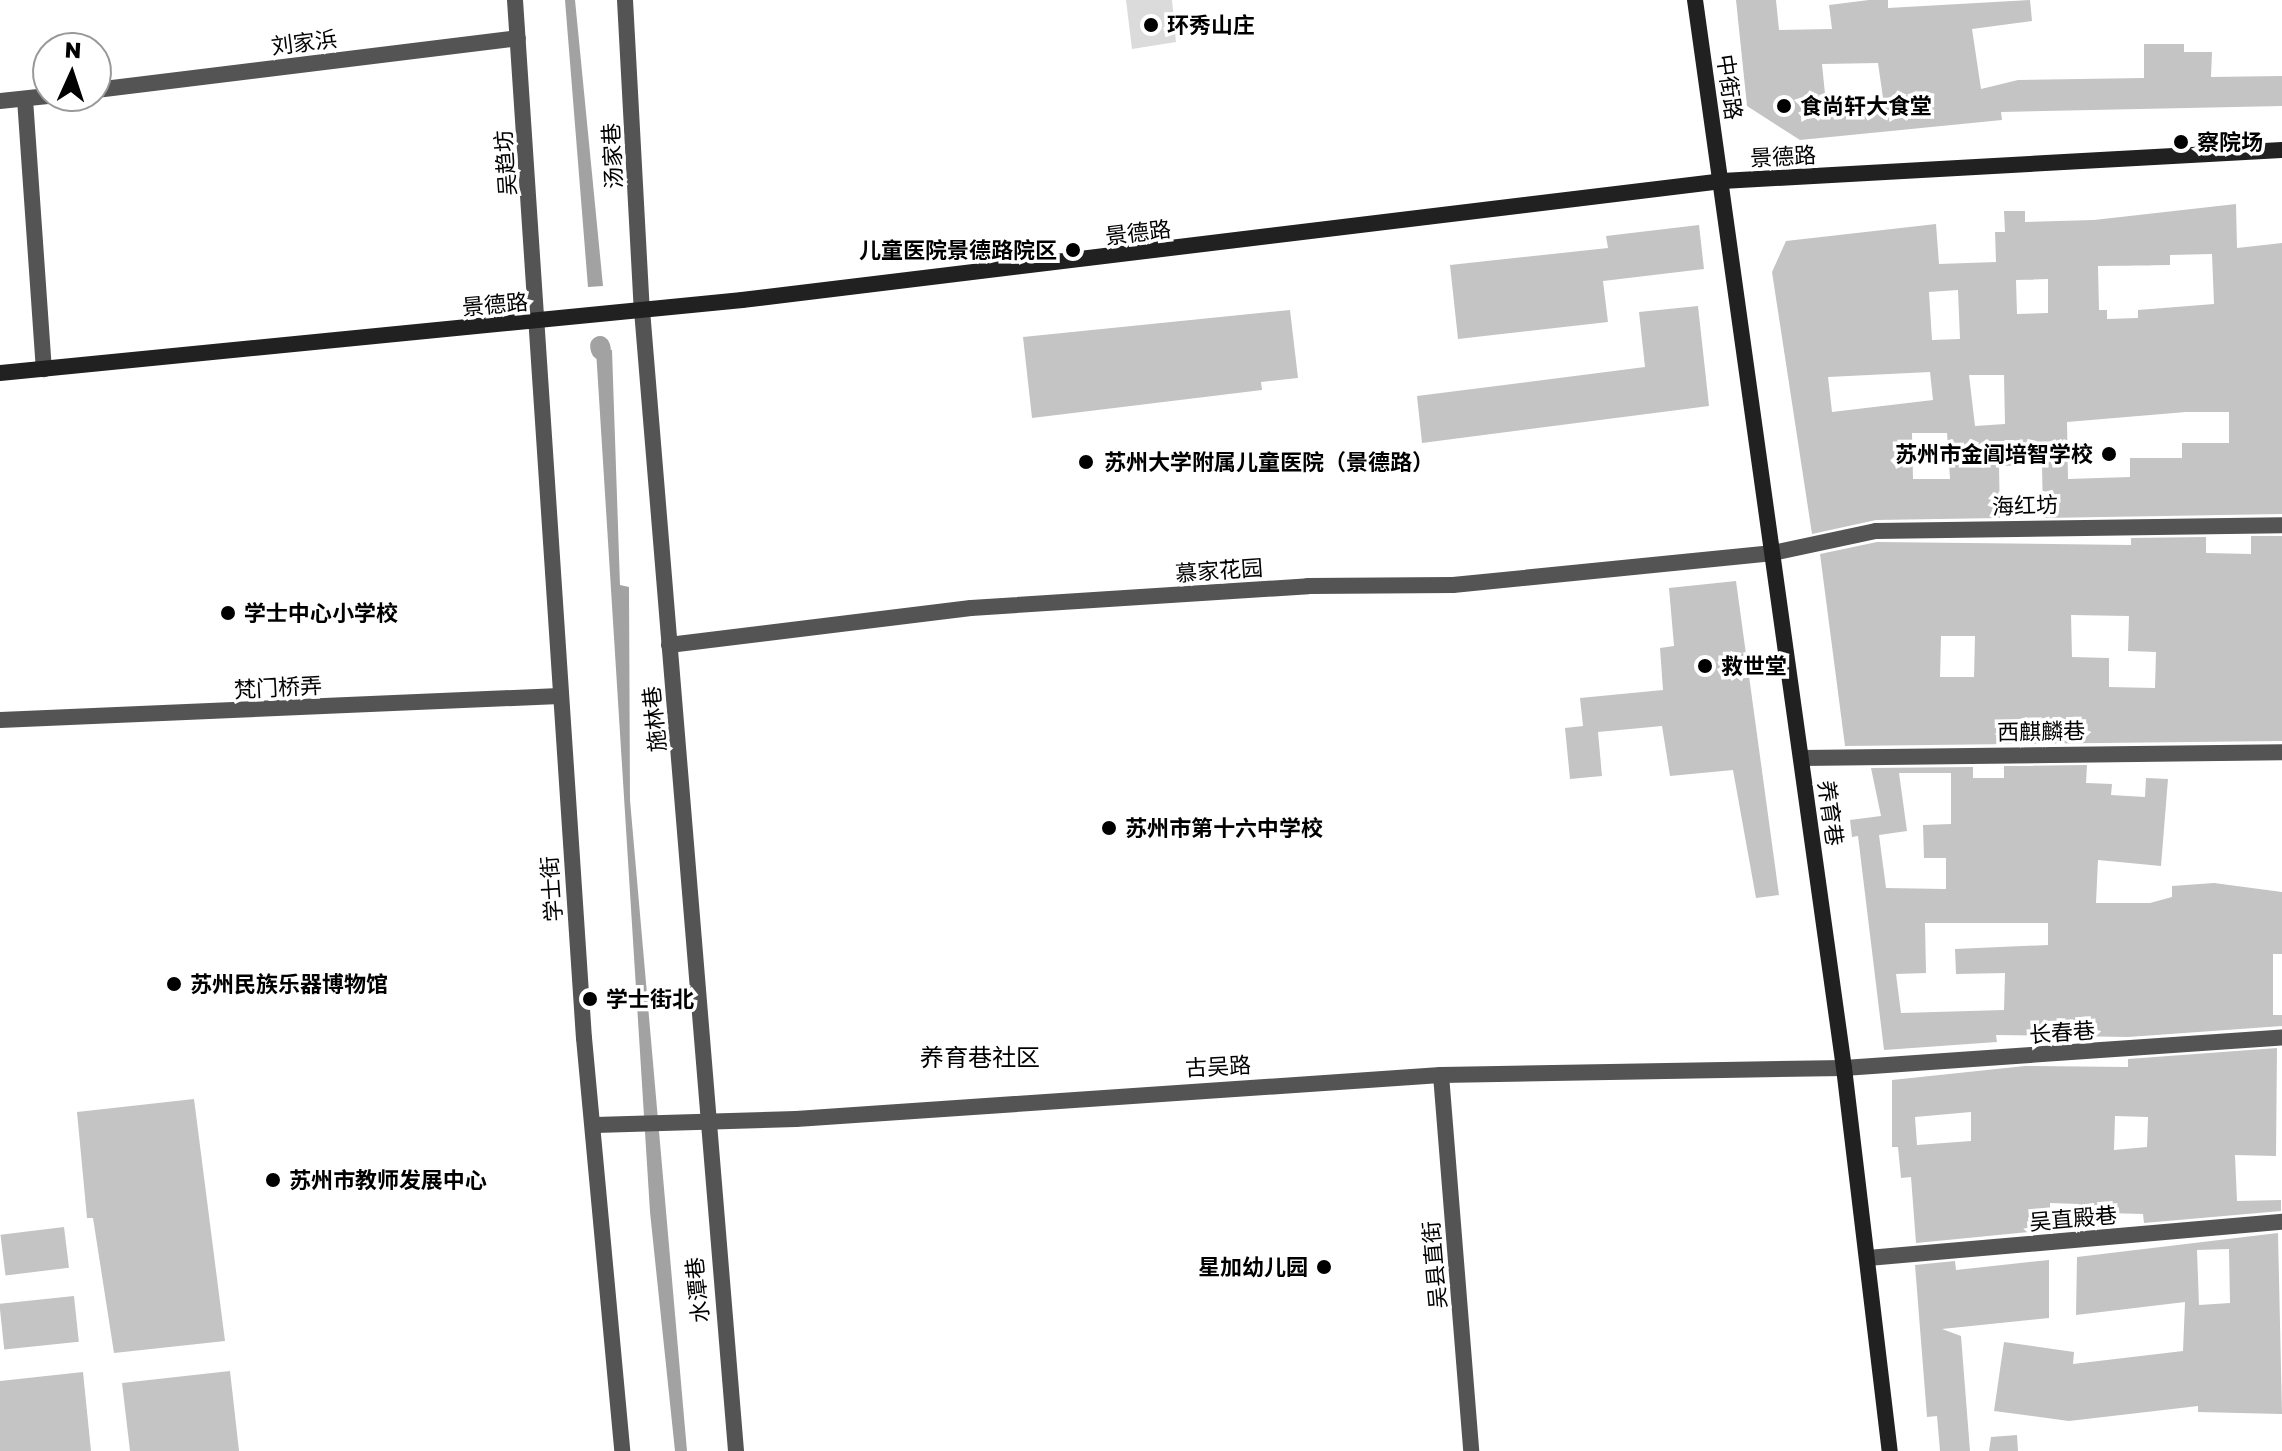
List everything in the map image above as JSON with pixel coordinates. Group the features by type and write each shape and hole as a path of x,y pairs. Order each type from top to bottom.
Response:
{"main road":[{"name":"中街路","path":"1695,0 1722,181"},
{"name":"景德路","path":"0,373 538,323 1722,181 2282,150"},
{"name":"养育巷","path":"1722,181 1844,1068 1890,1451"}],"street":[{"name":"吴趋坊","path":"515,0 538,323"},
{"name":"汤家巷","path":"625,0 642,310"},
{"name":"刘家浜","path":"112,88 518,38"},
{"path":"0,101 32,98"},
{"path":"25,99 44,369"},
{"name":"施林巷","path":"642,310 704,1124"},
{"name":"学士街","path":"538,323 559,696 622,1451"},
{"name":"海红坊","path":"1773,553 1876,531 2282,525"},
{"name":"慕家花园","path":"669,645 971,608 1308,586 1453,585 1773,553"},
{"name":"梵门桥弄","path":"0,720 559,696"},
{"name":"西麒麟巷","path":"1802,758 2282,752"},
{"name":"长春巷","path":"1844,1068 2282,1037"},
{"name":"古吴路","path":"595,1125 704,1124 1441,1075 1844,1068"},
{"name":"吴县直街","path":"1441,1075 1471,1451"},
{"name":"水潭巷","path":"704,1124 736,1451"},
{"name":"吴直殿巷","path":"1868,1258 2282,1222"}],"shaded area":[{"path":"565,0 575,0 603,286 588,287"},
{"name":"环秀山庄","path":"1126,0 1172,0 1176,42 1132,49"},
{"path":"596,350 612,350 620,585 629,587 630,800 687,1451 675,1451 650,1212"}],"building":[{"path":"1736,0 1776,0 1779,30 1832,29 1829,5 1869,0 1888,0 1888,8 2030,0 2032,21 1972,29 1981,89 2018,80 2144,78 2144,44 2184,44 2184,52 2212,52 2211,77 2282,76 2282,106 2001,112 2002,120 1800,140 1747,106","holes":["1878,63 1883,98 1826,104 1822,64"]},
{"path":"2236,204 2237,248 2282,243 2282,514 2043,518 2042,465 1999,466 2000,518 1876,520 1812,534 1772,272 1786,241 1936,224 1939,264 1996,262 1995,232 2005,232 2004,211 2025,211 2025,222 2094,220","holes":["2212,254 2214,304 2138,310 2138,318 2107,319 2107,310 2099,310 2098,266 2170,265 2170,255","2048,279 2048,313 2017,314 2016,280","1958,290 1960,339 1932,340 1929,292","1930,372 1933,400 1832,412 1828,377","1969,375 2004,375 2005,424 1975,426","2186,412 2229,412 2229,443 2182,443 2182,458 2130,458 2130,477 2068,479 2067,422","1912,433 1947,433 1950,479 1913,479"]},
{"path":"1699,225 1704,269 1603,281 1608,322 1458,339 1450,265 1608,248 1606,236"},
{"path":"1698,306 1709,406 1422,443 1417,396 1645,367 1639,312"},
{"path":"1290,310 1298,378 1261,382 1262,390 1032,418 1023,337"},
{"path":"2251,536 2282,536 2282,741 1845,746 1820,554 1877,542 2131,545 2131,538 2206,537 2206,553 2251,554","holes":["2071,615 2129,616 2128,651 2156,652 2155,688 2109,687 2109,658 2072,657","1941,636 1975,636 1974,677 1940,677"]},
{"path":"1736,581 1779,895 1756,898 1733,770 1670,776 1662,726 1598,732 1602,776 1570,779 1565,728 1583,726 1580,698 1663,690 1660,648 1674,646 1669,588"},
{"path":"2087,765 2086,783 2112,784 2111,795 2145,797 2146,778 2168,779 2161,866 2098,860 2096,903 2150,903 2172,897 2172,886 2214,883 2282,892 2282,954 2273,954 2273,1015 2282,1015 2282,1026 2128,1037 1996,1035 1997,1042 1884,1050 1858,836 1852,837 1850,820 1881,816 1871,768 1973,767 1973,778 2004,778 2004,766","holes":["1899,773 1951,773 1951,824 1923,825 1924,858 1946,858 1946,889 1886,888 1879,835 1907,831","1925,923 2048,923 2048,945 1955,949 1956,974 2005,973 2004,1010 1901,1013 1896,974 1926,973"]},
{"path":"2277,1048 2276,1156 2235,1155 2237,1201 2281,1200 2281,1211 2144,1223 2143,1214 2105,1213 2105,1226 2078,1229 2079,1204 2050,1203 2050,1230 1916,1243 1911,1177 1901,1178 1898,1147 1892,1147 1892,1080 2025,1066 2128,1067 2128,1059","holes":["1971,1112 1971,1141 1917,1145 1915,1117","2115,1116 2148,1117 2147,1147 2114,1150"]},
{"path":"194,1099 225,1341 114,1353 93,1218 87,1218 77,1112"},
{"path":"64,1227 69,1268 5,1275 0,1235"},
{"path":"2278,1233 2282,1414 2198,1412 2198,1406 2069,1421 1994,1411 2004,1342 2074,1352 2073,1364 2183,1351 2185,1302 2076,1315 2077,1257","holes":["2229,1249 2230,1303 2199,1305 2197,1250"]},
{"path":"2049,1260 2049,1318 1942,1329 1961,1336 1970,1451 1940,1451 1937,1416 1927,1417 1915,1265 1955,1261 1956,1270"},
{"path":"74,1296 79,1342 4,1350 0,1304"},
{"path":"230,1371 239,1451 130,1451 122,1383"},
{"path":"83,1372 91,1451 0,1451 0,1381"},
{"path":"2017,1435 2018,1451 1989,1451 1991,1437"}],"waterway":[{"path":"600,346 601,350"}],"place":[{"name":"环秀山庄","path":"1151,25"},
{"name":"食尚轩大食堂","path":"1784,106"},
{"name":"察院场","path":"2181,142"},
{"name":"儿童医院景德路院区","path":"1073,250"},
{"name":"苏州市金阊培智学校","path":"2109,454"},
{"name":"苏州大学附属儿童医院（景德路）","path":"1086,462"},
{"name":"学士中心小学校","path":"228,613"},
{"name":"救世堂","path":"1705,666"},
{"name":"苏州市第十六中学校","path":"1109,828"},
{"name":"苏州民族乐器博物馆","path":"174,984"},
{"name":"学士街北","path":"590,999"},
{"name":"苏州市教师发展中心","path":"273,1180"},
{"name":"星加幼儿园","path":"1324,1267"}],"district":[{"name":"养育巷社区","path":"980,1057"}]}
